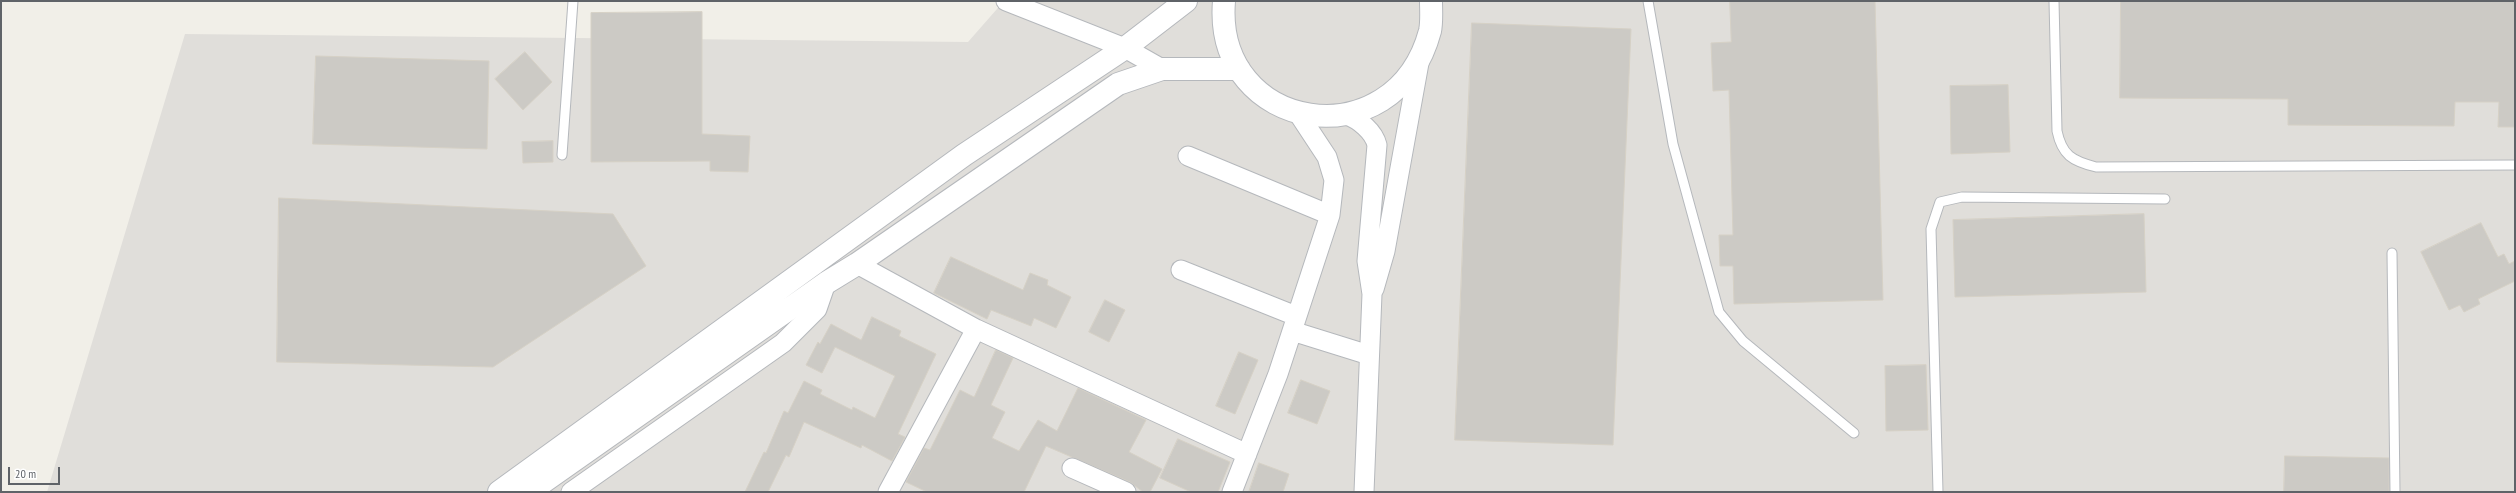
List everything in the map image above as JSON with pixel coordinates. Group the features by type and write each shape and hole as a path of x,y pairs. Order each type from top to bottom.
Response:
{"street":[{"path":"1006,1 1126,48 1162,69"},
{"path":"499,492 964,155 1126,48 1186,1"},
{"path":"1224,1 1223,17 1227,44 1239,69 1255,89 1275,103 1298,113 1322,117 1346,115 1376,105 1400,87 1419,63"},
{"path":"1372,294 1385,251 1419,63 1431,30 1431,1"},
{"path":"529,492 826,283 857,264 1118,84 1162,69 1239,69"},
{"path":"1232,492 1278,374 1330,215 1334,180 1326,158 1298,113"},
{"path":"1346,115 1353,117 1370,132 1377,145 1367,261 1372,294 1364,492"},
{"path":"1188,156 1330,215"},
{"path":"857,264 976,330 1247,454"},
{"path":"1181,270 1294,324 1369,355"},
{"path":"571,492 783,342 817,309 826,283"},
{"path":"888,492 976,330"},
{"path":"1072,468 1126,492"}],"lane":[{"path":"562,155 573,1"},
{"path":"1648,1 1673,144 1719,312 1743,341 1854,433"},
{"path":"2054,1 2057,131 2060,145 2076,162 2096,167 2515,166"},
{"path":"1938,492 1931,230 1940,202 1962,197 2165,199"},
{"path":"2392,253 2396,492"}],"shaded area":[{"path":"1004,1 2515,1 2515,492 47,492 185,34 968,42"}],"building":[{"path":"1730,1 1875,1 1883,300 1734,304 1733,266 1720,266 1719,235 1733,235 1729,90 1713,91 1711,43 1731,42"},
{"path":"2121,1 2515,1 2515,127 2498,127 2499,102 2455,102 2454,126 2288,125 2288,99 2120,98"},
{"path":"702,12 702,134 750,136 748,172 710,171 710,161 591,162 591,13"},
{"path":"1472,23 1631,29 1613,445 1455,440"},
{"path":"525,52 552,82 523,110 495,79"},
{"path":"316,56 489,61 487,149 313,144"},
{"path":"2008,85 2010,152 1951,154 1950,86"},
{"path":"553,141 553,162 523,163 522,142"},
{"path":"279,198 613,214 646,266 493,367 277,362"},
{"path":"2144,214 2146,292 1955,297 1953,220"},
{"path":"2481,223 2498,257 2504,254 2509,264 2515,261 2515,281 2478,299 2480,304 2464,312 2460,305 2449,310 2421,252"},
{"path":"951,257 1023,290 1030,273 1048,280 1047,285 1071,297 1056,328 1034,318 1031,326 991,310 987,319 934,293"},
{"path":"1105,300 1125,310 1109,342 1089,332"},
{"path":"872,317 901,331 899,336 936,354 898,434 905,437 892,461 862,445 861,448 804,422 789,457 786,455 768,492 745,492 764,452 766,453 784,411 788,413 804,381 822,390 820,394 852,410 853,407 875,418 895,376 835,347 822,373 806,365 818,342 820,344 831,324 861,340"},
{"path":"996,350 1013,358 991,405 1005,412 992,438 1019,451 1038,420 1057,431 1078,388 1146,420 1129,452 1162,469 1150,492 1143,492 1130,482 1046,446 1024,492 927,492 906,482 924,448 930,450 960,390 974,397"},
{"path":"1239,352 1258,360 1235,414 1216,406"},
{"path":"1926,365 1928,430 1886,431 1885,366"},
{"path":"1301,380 1330,391 1317,424 1288,413"},
{"path":"1178,439 1230,462 1218,492 1191,492 1160,478"},
{"path":"2285,456 2389,458 2389,492 2284,492"},
{"path":"1259,463 1289,474 1283,492 1249,492"}]}
